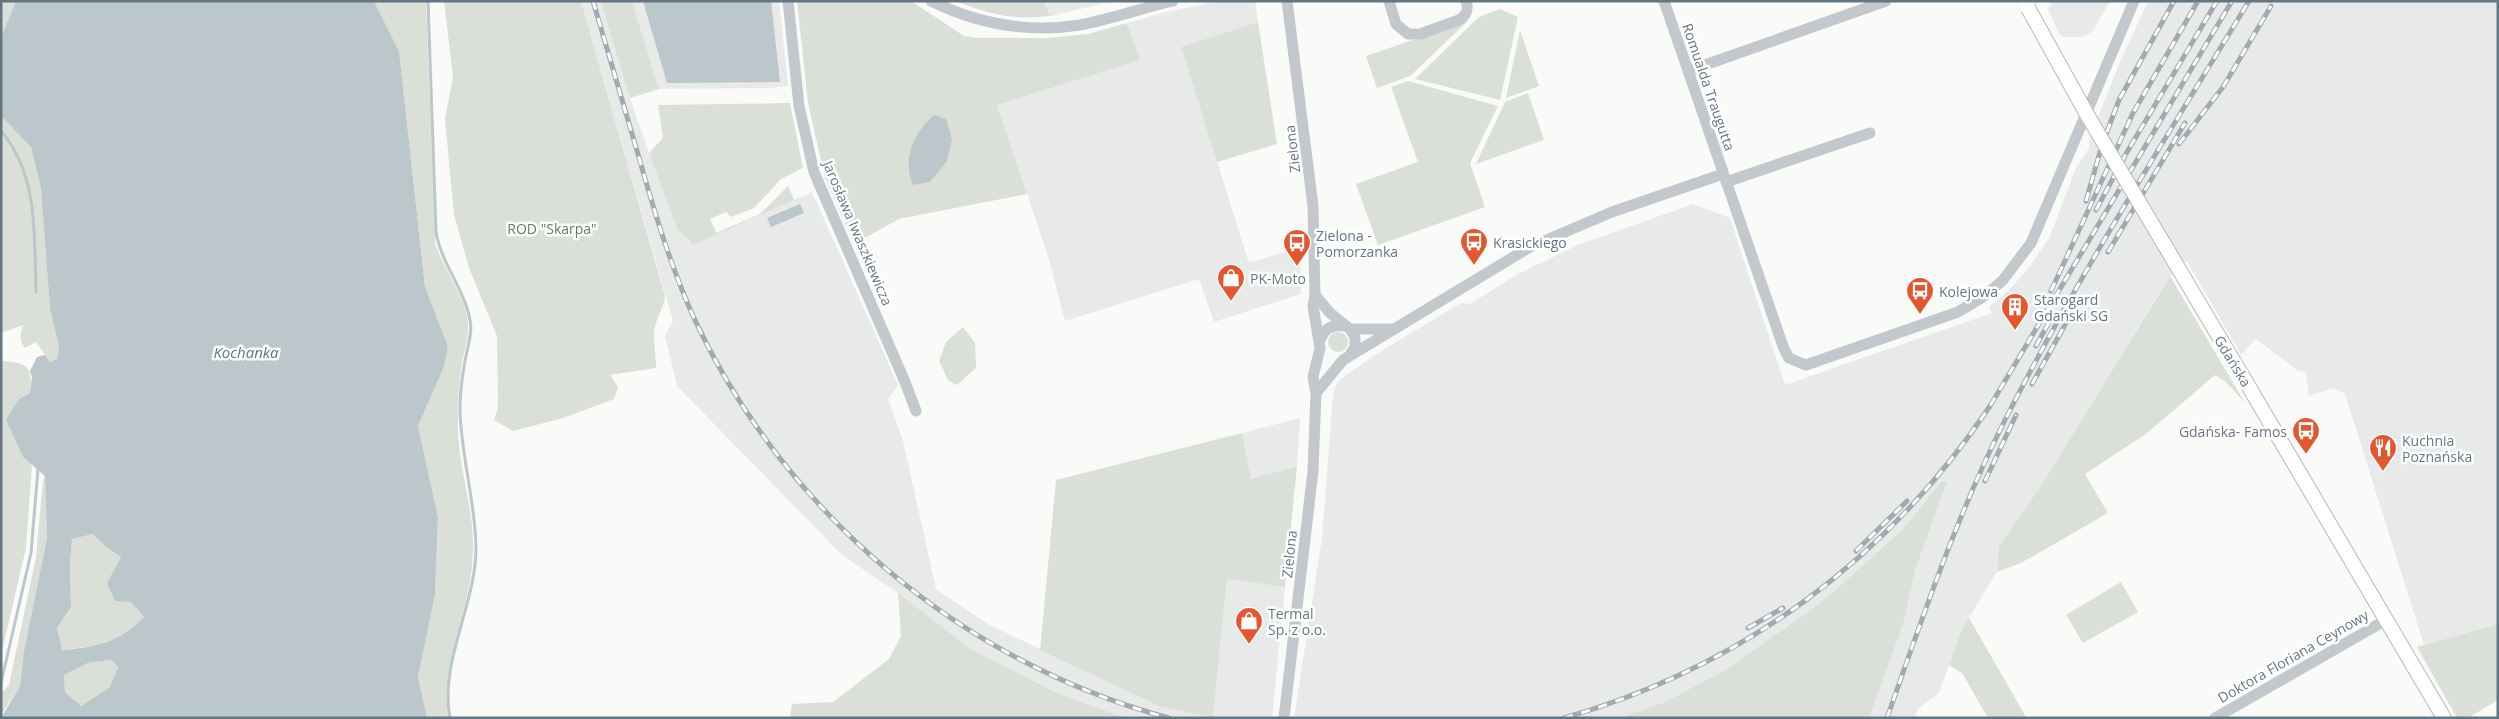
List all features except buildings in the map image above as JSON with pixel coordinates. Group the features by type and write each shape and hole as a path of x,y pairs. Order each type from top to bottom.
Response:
{"main road":[{"name":"Gdańska","path":"2027,4 2076,96 2444,718"}],"street":[{"name":"Jarosława Iwaszkiewicza","path":"788,1 799,106 814,172 916,411"},
{"path":"931,1 953,12 977,19 1005,26 1033,28 1082,24 1174,1"},
{"name":"Zielona","path":"1284,718 1310,497 1316,393 1313,377 1320,344 1313,306 1316,295 1313,206 1287,1"},
{"path":"1388,1 1396,24 1408,34 1420,34 1459,20 1468,9 1466,1"},
{"name":"Romualda Traugutta","path":"1664,1 1784,349 1789,358 1796,363 1806,365 1958,312 1986,294 2003,280 2031,243 2134,1"},
{"path":"1688,71 1886,1"},
{"path":"1392,329 1333,325 1324,330 1320,344 1326,356 1334,360 1347,357 1530,247 1570,228 1870,133"},
{"path":"1316,295 1355,337 1355,347 1316,393"},
{"name":"Doktora Floriana Ceynowy","path":"2215,718 2386,620"}],"shaded area":[{"path":"581,1 604,1 630,98 649,153 677,229 692,245 812,192 898,385 888,399 903,441 936,589 988,624 1159,706 1213,718 1126,718 1057,693 971,649 898,593 842,555 677,386 665,336 673,321"},
{"path":"632,1 779,1 788,86 769,88 659,89"},
{"path":"1044,1 1115,1 1050,16"},
{"path":"1222,1 1255,1 1258,22 1181,47 1249,263 1300,247 1301,294 1214,322 1199,279 1065,321 1048,256 997,105 1139,60 1127,23 1170,11"},
{"path":"2052,1 2110,1 2093,31 2083,37 2064,37 2059,34 2048,9"},
{"path":"2148,1 2498,1 2498,624 2424,645 2345,394 2334,388 2309,396 2306,372 2298,371 2256,339 2241,355 2187,261 2170,276 2041,486 1999,546 1997,572 1961,631 1939,693 1918,709 1914,718 1869,718 1904,622 1915,570 1947,484 1942,481 1903,529 1830,596 1727,669 1665,702 1619,718 1294,718 1322,538 1333,394 1338,381 1373,356 1461,303 1470,304 1518,274 1578,245 1693,204 1730,218 1785,385 1992,313 1989,307 2009,290 2029,268 2050,236 2076,168 2089,148 2089,140 2119,64"},
{"path":"1300,418 1297,466 1251,479 1242,433"},
{"path":"1227,579 1285,587 1272,718 1213,718"}],"green space":[{"path":"1,1 16,1 1,37"},
{"path":"374,1 426,1 435,243 459,293 468,323 460,381 458,433 473,535 473,550 468,592 449,675 447,696 448,718 427,718 418,677 435,595 438,517 418,426 444,367 448,346 425,287 399,51"},
{"name":"ROD \"Skarpa\"","path":"444,1 581,1 665,296 655,328 656,368 610,375 618,387 614,399 563,418 513,431 494,420 498,408 497,336 469,268 454,215 445,119 453,77"},
{"path":"601,1 632,1 659,89 630,98"},
{"path":"797,1 911,1 964,36 978,38 1048,38 1088,34 1127,23 1140,60 997,105 1027,194 899,219 854,244 825,178 808,103"},
{"path":"956,1 1044,1 1050,16 1013,17 980,10"},
{"path":"1500,9 1518,17 1500,100 1415,79 1479,17"},
{"path":"1468,21 1410,76 1377,88 1366,56"},
{"path":"1258,22 1277,144 1217,162 1181,47"},
{"path":"1520,30 1539,86 1506,98"},
{"path":"1408,81 1498,106 1470,163 1485,207 1378,245 1356,184 1418,162 1391,87"},
{"path":"1528,93 1544,140 1476,164 1505,102"},
{"path":"790,103 803,168 781,179 754,208 731,217 726,212 710,219 716,233 760,214 788,186 794,200 693,245 677,229 649,153 663,138 658,105"},
{"path":"1,116 31,147 41,189 50,309 59,347 57,359 50,362 36,342 25,348 21,342 23,325 1,333"},
{"path":"2170,276 2245,403 2226,382 2215,375 2146,434 2085,474 2108,513 2021,563 1997,572 1999,546 2041,486"},
{"path":"963,327 975,343 976,368 957,385 948,380 939,361 946,342"},
{"path":"1338,332 1345,335 1348,342 1345,349 1338,352 1331,349 1328,342 1331,335"},
{"path":"1,361 23,365 27,368 31,377 30,393 19,399 23,457 32,465 26,548 1,656"},
{"path":"1242,433 1251,479 1297,466 1285,587 1227,579 1213,718 1159,706 1040,650 1056,480"},
{"path":"45,476 47,538 24,651 20,686 1,715 1,693 9,685 36,557 43,480"},
{"path":"1942,481 1947,483 1915,570 1904,622 1869,718 1619,718 1665,702 1727,669 1809,611 1830,595 1903,529"},
{"path":"93,534 106,547 121,557 116,567 131,601 144,617 125,633 106,642 61,650 57,628 71,607 70,565 72,539"},
{"path":"2121,582 2138,612 2083,643 2066,615"},
{"path":"898,593 971,649 1057,693 1126,718 790,718 792,704 833,702 889,659 901,636"},
{"path":"1969,618 2027,718 1988,718 1962,673 1949,665 1961,631"},
{"path":"2498,624 2498,700 2468,718 2457,718 2417,647"},
{"path":"111,660 118,667 110,687 81,706 65,692 64,675 88,663"}],"water":[{"name":"Kochanka","path":"16,1 374,1 399,51 425,287 448,346 444,367 418,426 438,517 435,595 418,677 427,718 1,718 20,686 24,651 47,538 45,476 23,457 6,420 19,399 30,393 32,377 30,371 37,357 45,355 50,362 57,359 59,347 50,309 41,189 31,147 1,116 1,37","holes":["93,534 106,547 121,557 107,583 115,601 131,602 144,617 116,638 96,645 62,650 57,628 71,607 70,565 72,539","111,660 118,667 110,687 81,706 65,692 64,675 88,663"]},
{"path":"643,1 771,1 780,82 667,83"},
{"path":"934,115 946,119 952,139 947,161 930,182 913,185 909,166 912,147 921,130"},
{"path":"800,204 804,213 771,227 767,218"}],"waterway":[{"name":"Kochanka","path":"428,1 436,232 443,254 463,297 471,325 462,379 460,410 475,529 475,567 450,675 448,697 450,718"},
{"path":"1,131 13,148 22,167 28,187 34,228 36,292"},
{"path":"1,683 31,553 38,469"}],"railway":[{"path":"593,1 658,221 686,299 694,318 732,389 777,455 829,515 888,570 951,618 1020,660 1093,693 1169,718"},
{"path":"2086,201 2102,145 2119,100 2174,1"},
{"path":"2051,291 2133,113 2198,1"},
{"path":"2096,210 2127,152 2217,1"},
{"path":"1564,718 1629,696 1691,669 1750,637 1805,601 1857,559 1905,513 1949,462 1990,406 2232,1"},
{"path":"1887,718 1955,532 2003,424 2060,316 2153,158 2249,1"},
{"path":"2179,144 2223,87 2271,6"},
{"path":"2108,252 2185,123"},
{"path":"2032,384 2075,307"},
{"path":"2036,346 2053,315"},
{"path":"1985,481 2016,415"},
{"path":"1856,551 1907,501"},
{"path":"1748,628 1783,608"}],"place":[{"name":"Krasickiego","path":"1474,266"},
{"name":"Zielona - Pomorzanka","path":"1297,267"},
{"name":"PK-Moto","path":"1231,302"},
{"name":"Kolejowa","path":"1920,315"},
{"name":"Starogard Gdański SG","path":"2015,331"},
{"name":"Gdańska- Famos","path":"2306,455"},
{"name":"Kuchnia Poznańska","path":"2383,472"},
{"name":"Termal Sp. z o.o.","path":"1249,645"}]}
